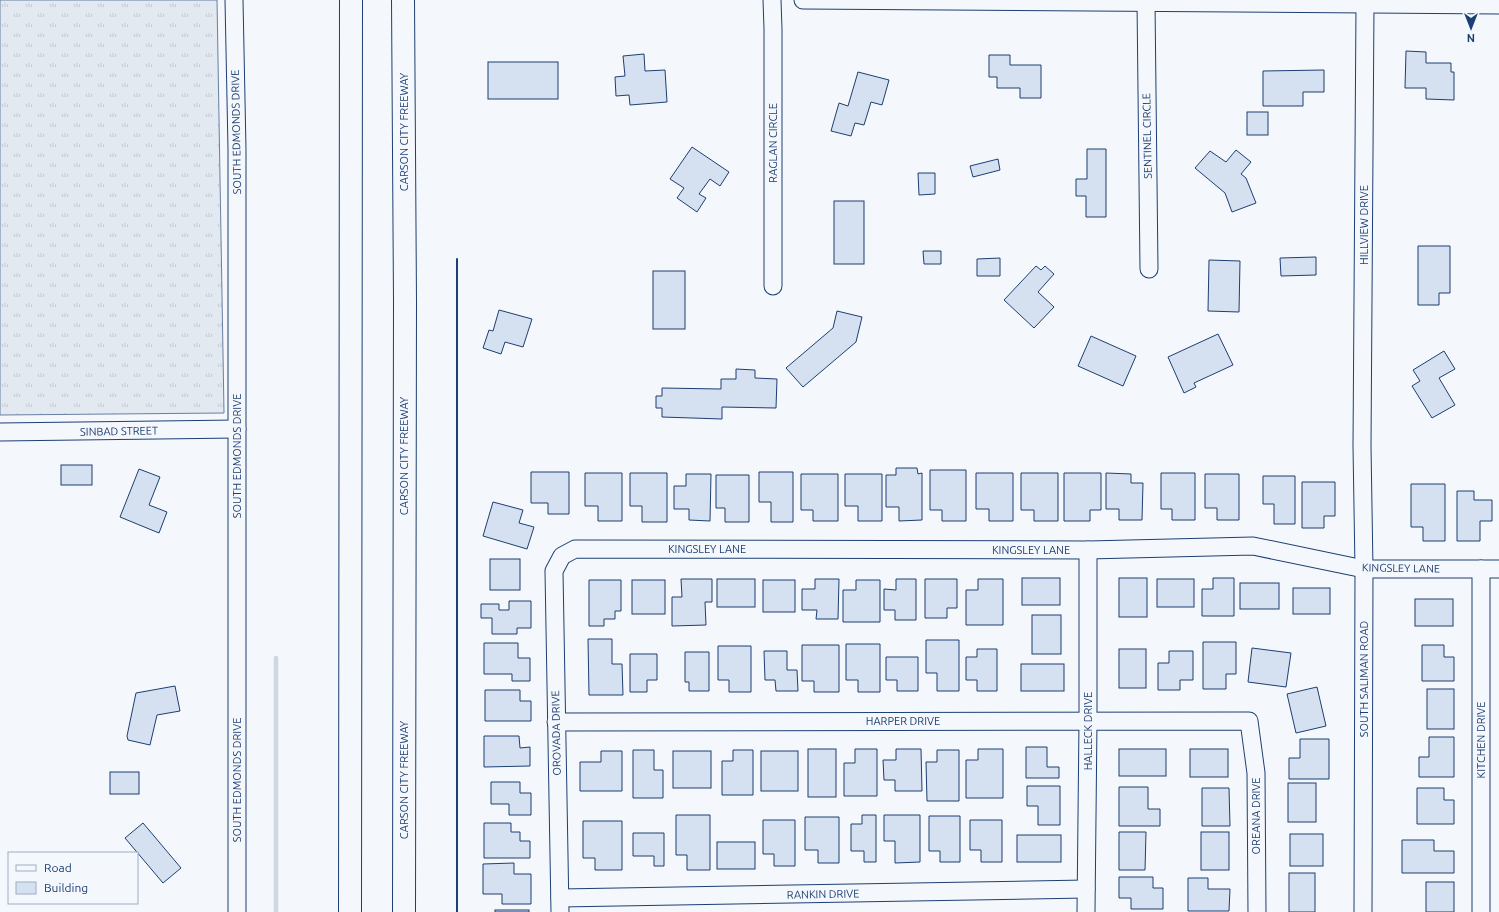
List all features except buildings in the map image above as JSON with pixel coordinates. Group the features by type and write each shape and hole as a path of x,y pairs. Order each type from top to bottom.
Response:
{"highway":[{"path":"350,0 350,912"},
{"name":"CARSON CITY FREEWAY","path":"403,0 405,301 404,912"}],"street":[{"name":"SOUTH EDMONDS DRIVE","path":"234,0 238,149 238,912"},
{"name":"RAGLAN CIRCLE","path":"772,0 773,286"},
{"path":"804,0 1499,5"},
{"name":"SENTINEL CIRCLE","path":"1146,2 1148,269"},
{"name":"HILLVIEW DRIVE","path":"1362,446 1365,5"},
{"name":"SINBAD STREET","path":"0,432 237,429"},
{"name":"SOUTH SALIMAN ROAD","path":"1362,446 1364,569 1363,912"},
{"name":"KINGSLEY LANE","path":"562,556 575,549 1088,550 1252,546 1364,569 1499,569"},
{"name":"HALLECK DRIVE","path":"1086,912 1088,550"},
{"name":"OROVADA DRIVE","path":"560,905 554,571 562,556"},
{"name":"KITCHEN DRIVE","path":"1481,569 1481,912"},
{"name":"HARPER DRIVE","path":"556,722 1249,720"},
{"name":"OREANA DRIVE","path":"1249,720 1256,773 1257,912"},
{"name":"RANKIN DRIVE","path":"560,905 1086,889"}],"green space":[{"path":"0,0 217,0 224,413 0,415"}],"waterway":[{"path":"276,658 276,912"}],"wall":[{"path":"457,259 457,912"}]}
